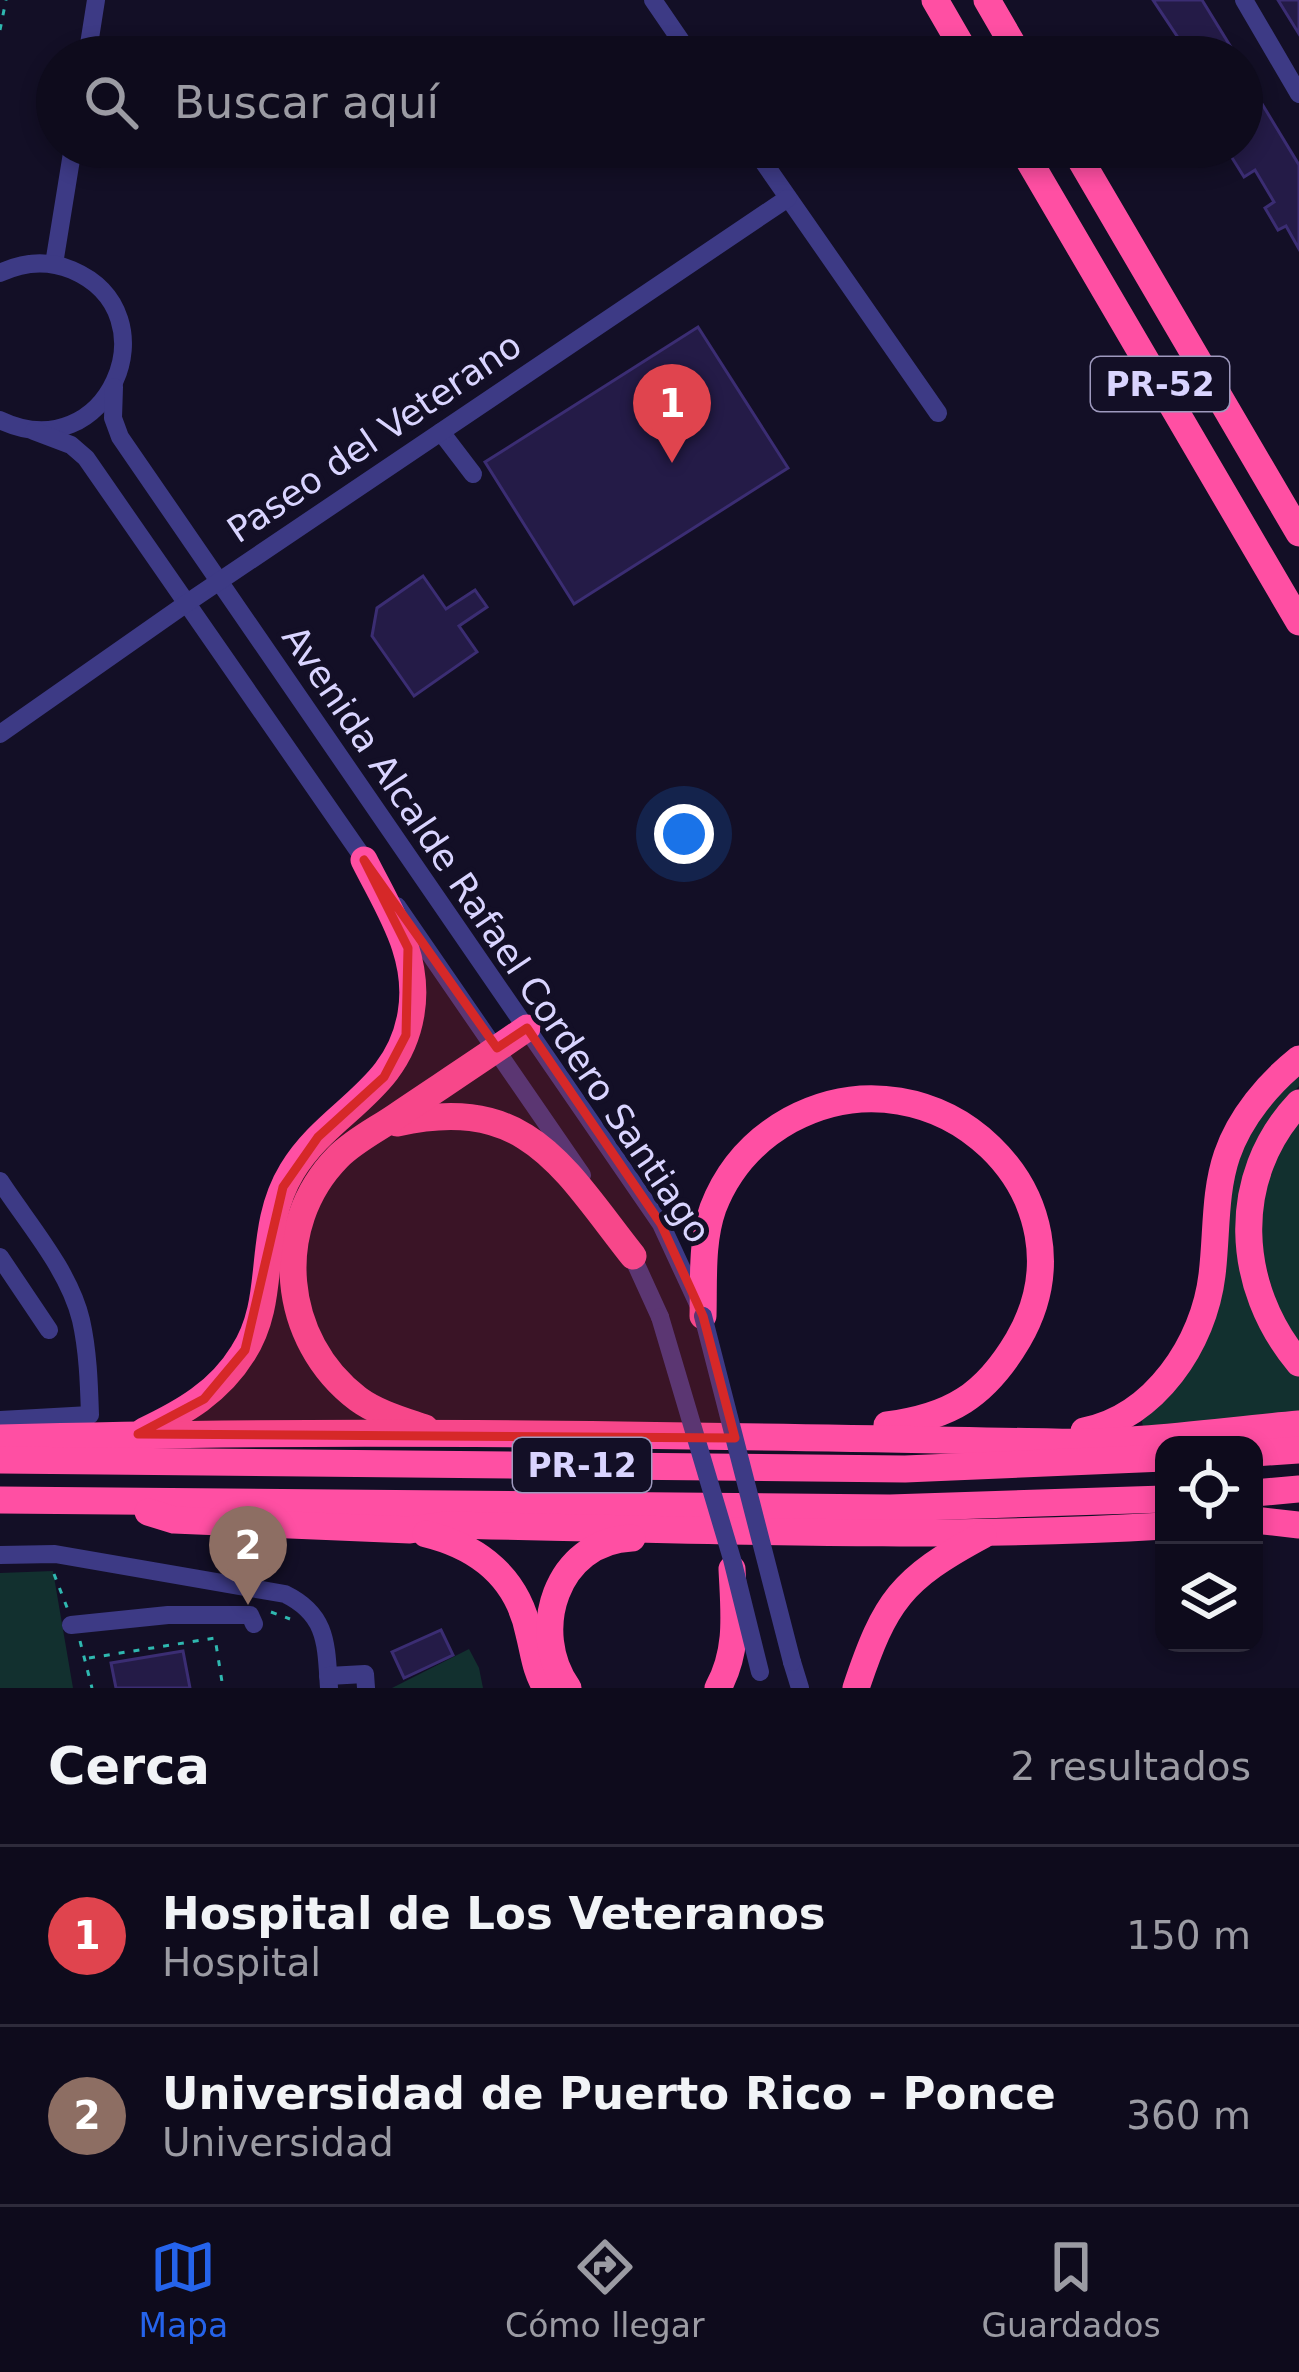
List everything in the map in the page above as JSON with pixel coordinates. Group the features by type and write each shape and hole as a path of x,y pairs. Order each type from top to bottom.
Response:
{"highway":[{"path":"935,0 956,36"},
{"path":"987,0 1008,36"},
{"name":"PR-52","path":"1033,168 1296,620"},
{"name":"PR-52","path":"1085,168 1299,533"},
{"path":"138,1434 204,1399 245,1350 260,1313 271,1219 283,1187 318,1137 384,1077 406,1035 413,991 408,948 364,860"},
{"path":"446,1436 392,1416 350,1392 317,1354 297,1309 292,1264 303,1211 334,1160 526,1028"},
{"path":"1019,1439 1111,1424 1170,1376 1206,1308 1220,1181 1232,1141 1258,1100 1299,1059"},
{"path":"703,1316 703,1257 712,1211 722,1189 760,1139 802,1114 826,1104 873,1096 919,1104 961,1122 1011,1170 1030,1212 1039,1256 1035,1301 1007,1358 983,1386 939,1416 881,1426 847,1426 800,1438"},
{"path":"1299,1103 1280,1125 1260,1162 1253,1186 1248,1250 1261,1303 1299,1363"},
{"path":"381,1127 451,1115 493,1120 510,1128 554,1159 633,1256"},
{"path":"0,1438 138,1434 1101,1441 1299,1424"},
{"path":"1263,1452 1299,1450"},
{"name":"PR-12","path":"0,1460 905,1468 1155,1458"},
{"path":"1263,1507 1299,1489"},
{"name":"PR-12","path":"0,1500 890,1508 1155,1499"},
{"path":"115,1501 174,1520 410,1530 444,1525 803,1535 1155,1526"},
{"path":"1263,1511 1299,1511"},
{"path":"1263,1513 1299,1526"},
{"path":"410,1530 460,1544 496,1568 520,1604 534,1664 546,1688"},
{"path":"568,1688 554,1663 549,1637 553,1599 563,1577 586,1553 608,1542 684,1530"},
{"path":"856,1688 875,1632 902,1589 932,1563 986,1533"},
{"path":"723,1680 735,1637 732,1559"}],"street":[{"path":"90,36 96,0"},
{"path":"653,0 678,36"},
{"path":"1244,0 1299,94"},
{"path":"0,273 22,265 54,264 70,168"},
{"path":"767,168 938,413"},
{"name":"Paseo del Veterano","path":"0,734 788,198"},
{"name":"Avenida Alcalde Rafael Cordero Santiago","path":"54,264 96,285 115,310 123,341 113,418 120,437 661,1225 703,1316 800,1688"},
{"path":"34,431 81,420 114,387"},
{"name":"Avenida Alcalde Rafael Cordero Santiago","path":"0,420 71,445 86,458 497,1048 633,1256 660,1317 732,1559 761,1680"},
{"path":"441,432 472,474"},
{"path":"0,1181 54,1261 74,1300 81,1319 91,1415 0,1420"},
{"path":"0,1257 49,1330"},
{"path":"0,1555 56,1554 285,1594 304,1603 320,1623 329,1682 365,1674 366,1688"},
{"path":"71,1625 168,1616 252,1620 246,1588"}],"path":[{"path":"0,31 6,0"},
{"path":"87,1658 215,1638 223,1688"}],"highlighted area":[{"path":"364,860 497,1048 527,1028 661,1224 703,1316 735,1438 138,1434 204,1399 245,1350 283,1187 318,1137 384,1077 406,1035 408,948"}],"green space":[{"path":"1299,1068 1299,1086 1280,1107 1236,1223 1299,1372 1299,1413 1143,1427 1141,1416 1158,1404 1222,1221 1248,1128"},
{"path":"1299,1115 1299,1347 1281,1324 1255,1223 1283,1132"},
{"path":"53,1571 73,1688 0,1688 0,1573"},
{"path":"469,1649 483,1688 392,1688"}],"building":[{"path":"1153,0 1202,0 1224,36 1177,36"},
{"path":"1278,0 1299,0 1299,34"},
{"path":"1263,106 1299,165 1299,249 1286,226 1278,230 1265,208 1274,202 1255,170 1244,177 1238,168 1263,168"},
{"path":"698,327 788,468 574,604 485,462"},
{"path":"423,576 446,609 475,590 487,607 459,626 477,652 414,696 372,636 377,608"},
{"path":"441,1630 453,1655 404,1678 392,1652"},
{"path":"183,1651 190,1688 116,1688 111,1663"}],"place":[{"name":"Hospital de Los Veteranos","path":"672,463"},
{"name":"Universidad de Puerto Rico - Ponce","path":"248,1605"}]}
